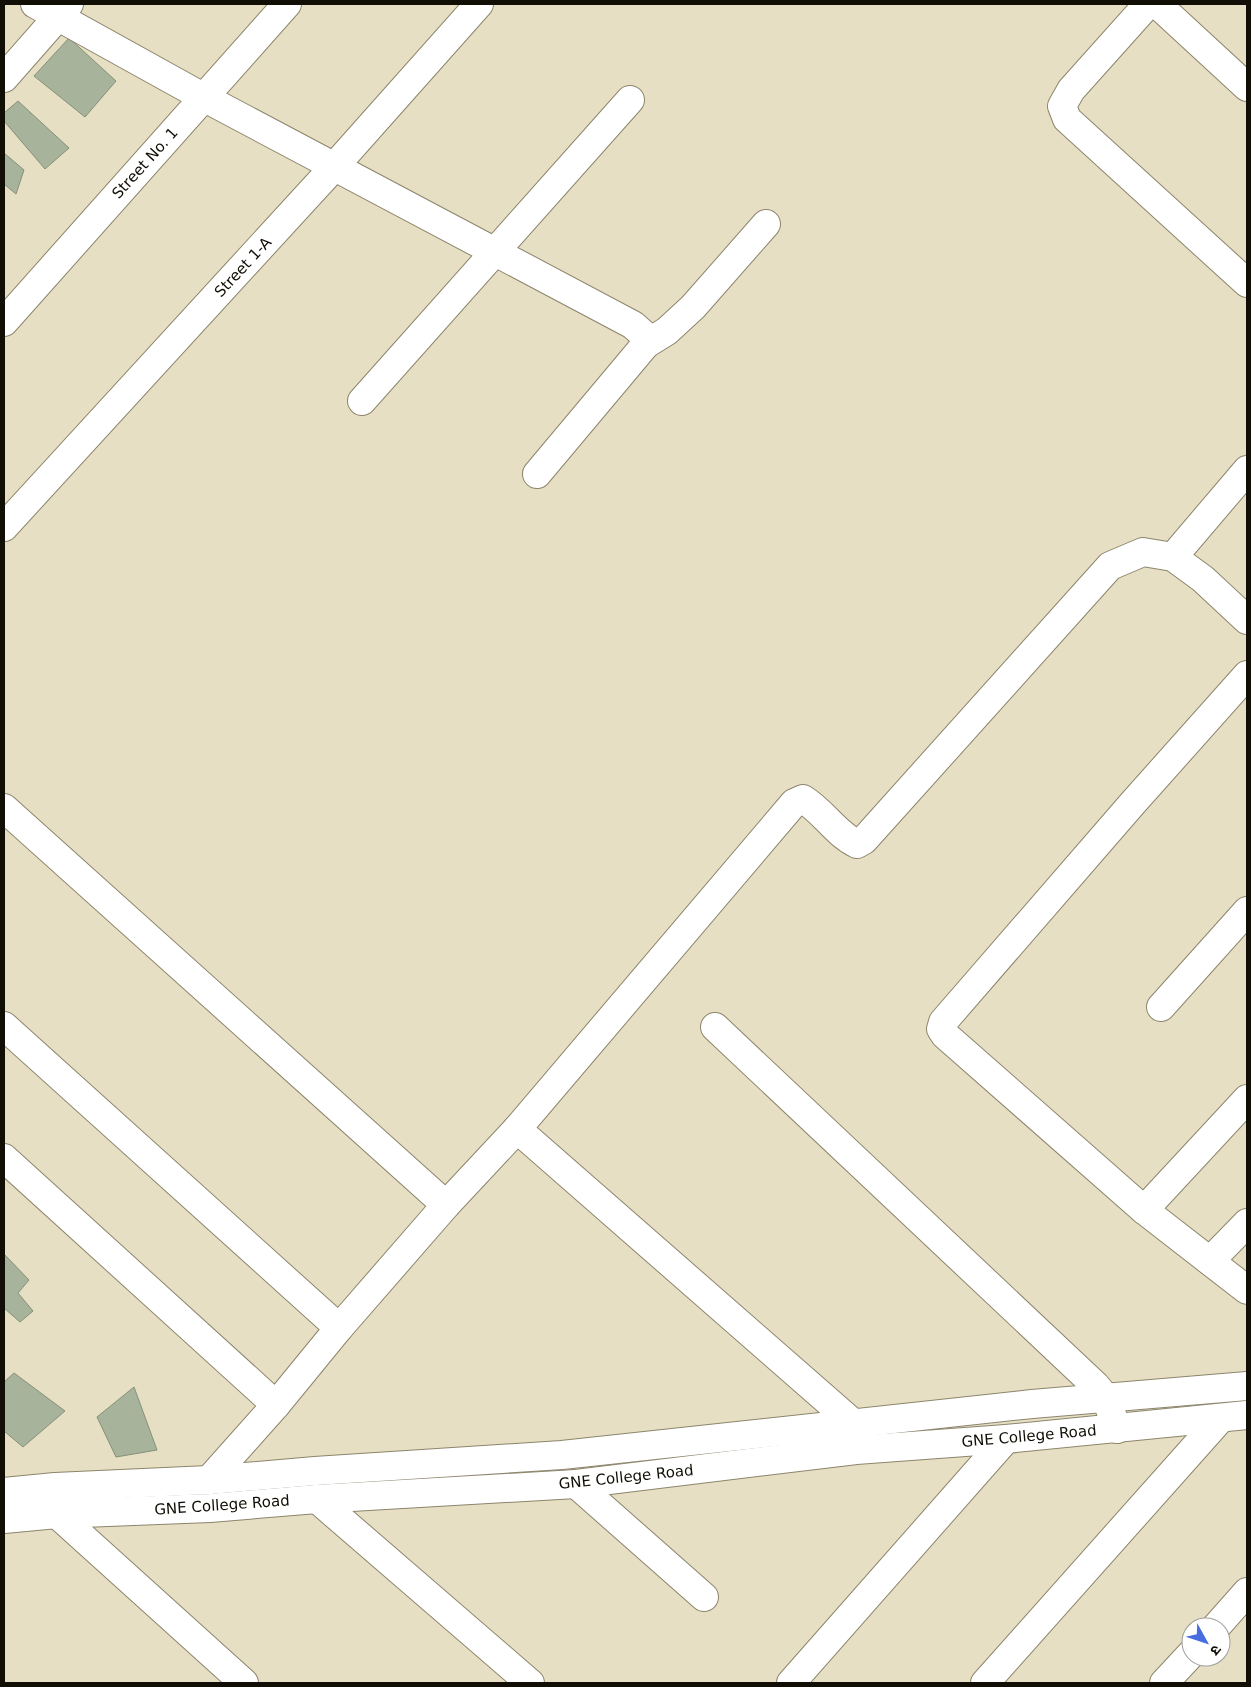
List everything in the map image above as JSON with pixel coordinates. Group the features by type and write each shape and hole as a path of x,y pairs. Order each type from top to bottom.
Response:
{"street":[{"name":"Street No. 1","path":"4,322 287,4"},
{"name":"Street 1-A","path":"4,527 334,167 479,4"},
{"path":"1148,4 1071,90 1062,106 1068,119 1247,283"},
{"path":"1157,4 1247,87"},
{"path":"4,78 54,8 203,97 633,325 643,334 646,344"},
{"path":"362,401 630,100"},
{"path":"537,474 646,344 667,331 693,307 766,224"},
{"path":"1172,557 1247,470"},
{"path":"209,1480 276,1405 339,1328 446,1205 517,1128 794,803 803,799 811,804 849,840 857,844 864,840 1110,566 1143,552 1172,557 1202,579 1247,620"},
{"path":"1247,674 988,969 943,1022 941,1029 1144,1210 1247,1290"},
{"path":"4,808 446,1205"},
{"path":"1161,1007 1247,911"},
{"path":"4,1026 339,1328"},
{"path":"715,1027 1079,1370 1106,1398 1117,1429"},
{"path":"1144,1210 1247,1098"},
{"path":"517,1128 853,1422"},
{"path":"4,1158 276,1405"},
{"path":"1210,1261 1247,1223"},
{"name":"GNE College Road","path":"4,1492 56,1487 209,1480 325,1470 562,1455 853,1422 1032,1404 1247,1386"},
{"path":"985,1683 1234,1416"},
{"name":"GNE College Road","path":"4,1519 57,1514 210,1508 317,1499 576,1484 856,1450 1006,1439 1234,1416"},
{"path":"791,1683 1006,1439"},
{"path":"576,1484 704,1597"},
{"path":"317,1499 530,1683"},
{"path":"57,1514 244,1683"},
{"path":"1225,1617 1247,1592"},
{"path":"1164,1683 1181,1665"}],"building":[{"path":"69,38 116,81 85,117 34,76"},
{"path":"18,101 69,148 45,169 4,121 4,113"},
{"path":"4,153 24,170 16,194 4,184"},
{"path":"4,1254 29,1280 18,1293 33,1311 20,1322 4,1308"},
{"path":"14,1373 65,1411 23,1447 4,1431 4,1382"},
{"path":"134,1387 157,1450 116,1457 97,1417"}]}
